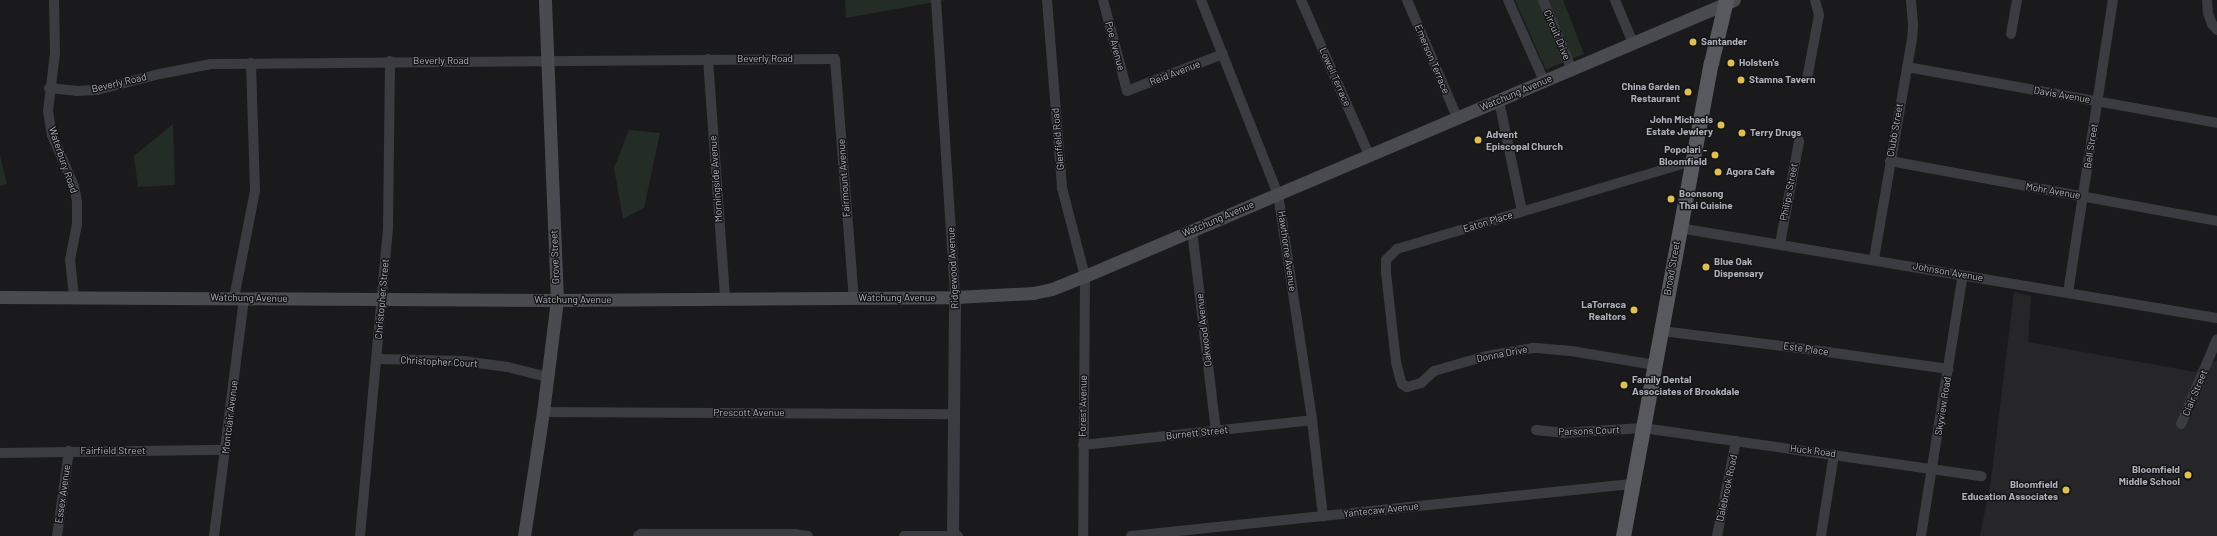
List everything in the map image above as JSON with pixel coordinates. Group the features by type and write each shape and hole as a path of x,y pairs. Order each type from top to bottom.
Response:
{"main road":[{"name":"Grove Street","path":"524,536 543,412 557,300 545,0"},
{"name":"Watchung Avenue","path":"0,297 74,296 557,300 955,297 1033,293 1052,289 1086,276 1572,70 1728,1"},
{"name":"Broad Street","path":"1623,536 1631,484 1662,331 1692,161 1728,1"}],"street":[{"name":"Waterbury Road","path":"54,0 55,53 48,111 52,135 74,186 77,202 77,224 70,259 74,296"},
{"name":"Ridgewood Avenue","path":"936,0 955,297 953,536"},
{"name":"Glenfield Road","path":"1047,0 1062,188 1086,276"},
{"name":"Poe Avenue","path":"1103,0 1127,91"},
{"name":"Hawthorne Avenue","path":"1202,0 1278,194 1312,420 1323,516"},
{"name":"Lowell Terrace","path":"1301,0 1370,155"},
{"name":"Emerson Terrace","path":"1407,0 1457,117 1456,118"},
{"path":"1508,0 1544,81"},
{"name":"Circuit Drive","path":"1543,0 1572,70"},
{"path":"1614,0 1633,43"},
{"path":"1807,79 1819,15 1815,0"},
{"name":"Clubb Street","path":"1874,259 1907,67 1913,24 1911,0"},
{"path":"2011,34 2018,0"},
{"name":"Bell Street","path":"2068,293 2113,0"},
{"path":"2207,0 2208,13 2212,24 2217,30"},
{"name":"Reid Avenue","path":"1127,91 1223,54"},
{"name":"Morningside Avenue","path":"708,59 725,299"},
{"name":"Beverly Road","path":"50,88 76,91 97,90 160,74 210,64 390,61 835,59"},
{"name":"Fairmount Avenue","path":"835,59 854,298"},
{"name":"Christopher Street","path":"360,536 383,299 388,227 390,61"},
{"name":"Montclair Avenue","path":"214,536 226,450 239,298 256,191 251,63"},
{"name":"Davis Avenue","path":"1907,67 2217,123"},
{"path":"1499,101 1522,211"},
{"name":"Philips Street","path":"1780,244 1799,141"},
{"name":"Eaton Place","path":"1396,362 1386,272 1386,260 1391,253 1397,249 1692,161"},
{"name":"Mohr Avenue","path":"1890,161 2217,221"},
{"name":"Johnson Avenue","path":"1679,228 1874,259 2217,318"},
{"name":"Oakwood Avenue","path":"1192,230 1216,431"},
{"name":"Skyview Road","path":"1921,536 1950,369 1963,275"},
{"name":"Forest Avenue","path":"1083,536 1086,276"},
{"name":"Este Place","path":"1662,331 1950,369"},
{"name":"Clair Street","path":"2181,424 2217,339"},
{"name":"Donna Drive","path":"1396,362 1402,384 1407,387 1421,383 1434,370 1486,356 1533,348 1571,351 1655,365"},
{"name":"Christopher Court","path":"377,359 463,361 508,367 547,377"},
{"name":"Prescott Avenue","path":"543,412 955,414"},
{"name":"Burnett Street","path":"1083,445 1312,420"},
{"name":"Parsons Court","path":"1536,430 1562,433 1643,428"},
{"name":"Huck Road","path":"1643,428 1982,476"},
{"name":"Dalebrook Road","path":"1717,536 1736,441"},
{"name":"Fairfield Street","path":"0,453 226,450"},
{"name":"Essex Avenue","path":"57,536 69,451"},
{"path":"1821,536 1834,454"},
{"name":"Yantecaw Avenue","path":"1131,536 1631,484"},
{"path":"638,536 641,534 795,534 808,536"},
{"path":"904,536 958,536"}],"shaded area":[{"path":"845,0 946,0 846,18"},
{"path":"1515,0 1563,0 1584,54 1547,69 1545,68"},
{"path":"173,124 175,185 138,187 134,156"},
{"path":"629,130 660,133 644,208 623,219 614,168"},
{"path":"0,156 7,184 0,186"},
{"name":"Bloomfield Middle School","path":"2014,292 2031,296 2028,342 2195,372 2217,360 2217,536 1980,536 1991,480"}],"place":[{"name":"Santander","path":"1693,42"},
{"name":"Holsten's","path":"1731,63"},
{"name":"Stamna Tavern","path":"1741,80"},
{"name":"China Garden Restaurant","path":"1688,92"},
{"name":"John Michaels Estate Jewlery","path":"1721,125"},
{"name":"Terry Drugs","path":"1742,133"},
{"name":"Advent Episcopal Church","path":"1478,140"},
{"name":"Popolari - Bloomfield","path":"1715,155"},
{"name":"Agora Cafe","path":"1718,172"},
{"name":"Boonsong Thai Cuisine","path":"1671,199"},
{"name":"Blue Oak Dispensary","path":"1706,267"},
{"name":"LaTorraca Realtors","path":"1634,310"},
{"name":"Family Dental Associates of Brookdale","path":"1624,385"},
{"name":"Bloomfield Middle School","path":"2188,475"},
{"name":"Bloomfield Education Associates","path":"2066,490"}]}
